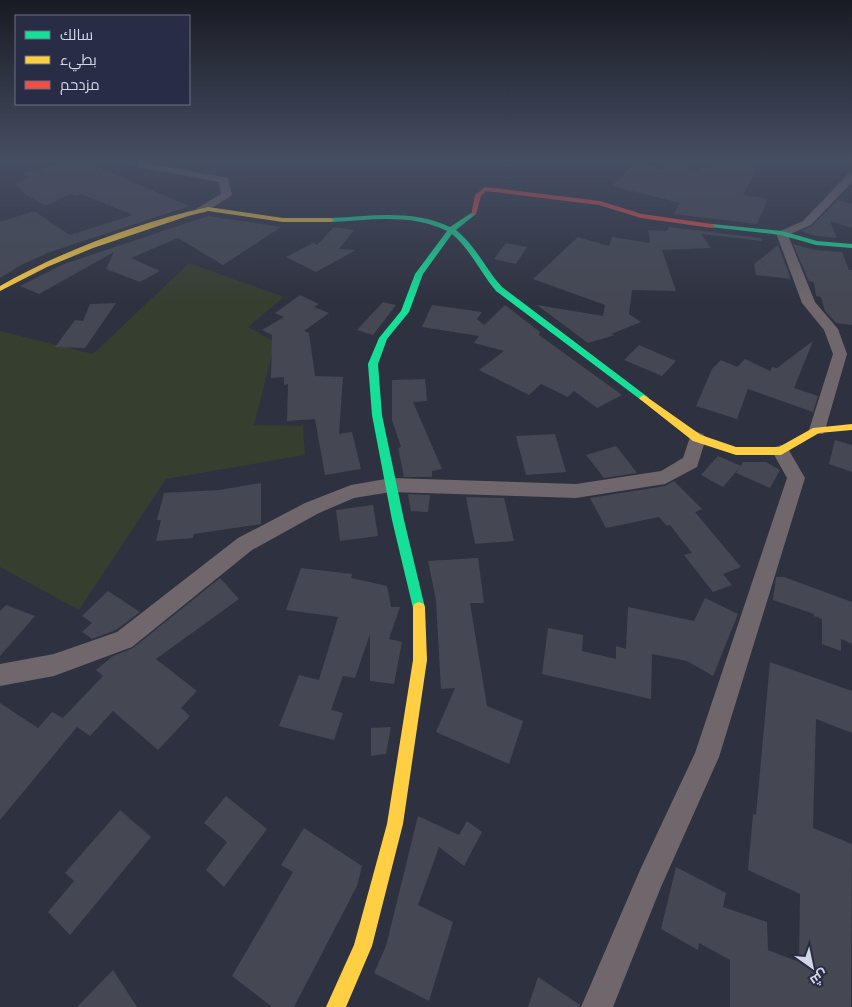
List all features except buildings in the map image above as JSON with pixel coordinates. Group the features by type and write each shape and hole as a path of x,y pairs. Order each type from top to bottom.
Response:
{"street":[{"path":"0,289 30,270 57,258 208,209 283,220 380,219 406,216 452,230 467,242 483,270 499,289 697,438 736,451 781,451 817,430 852,427"},
{"path":"336,1007 363,946 395,824 420,660 419,600 398,520 377,415 373,364 383,338 406,312 420,274 437,247 452,230 472,214 474,209"},
{"path":"619,209 641,216 723,228 782,234 816,243 852,246"},
{"path":"782,234 807,223 820,209"},
{"path":"782,234 808,303 831,329 840,354 817,430"},
{"path":"0,675 54,665 124,640 245,544 312,508 351,492 391,485 576,491 665,477 691,462 697,438"},
{"path":"597,1007 650,880 706,757 796,478 781,451"}],"green space":[{"path":"189,263 284,297 248,327 275,342 254,425 303,426 305,455 166,479 79,610 0,567 0,331 93,354"}],"traffic: fast":[{"path":"419,608 398,520 377,415 373,364 383,338 405,312 419,274 452,229 473,214"},
{"path":"331,220 403,217 421,219 453,231 466,242 484,271 499,289 644,398"},
{"path":"712,226 782,233 816,243 852,246"}],"traffic: slow":[{"path":"0,289 44,265 90,246 186,214 208,209 283,220 331,220"},
{"path":"644,398 697,438 736,451 781,451 817,430 852,427"},
{"path":"336,1007 363,946 395,824 420,660 419,608"}],"traffic: jam":[{"path":"473,214 474,209"},
{"path":"619,209 641,216 712,226"}]}
